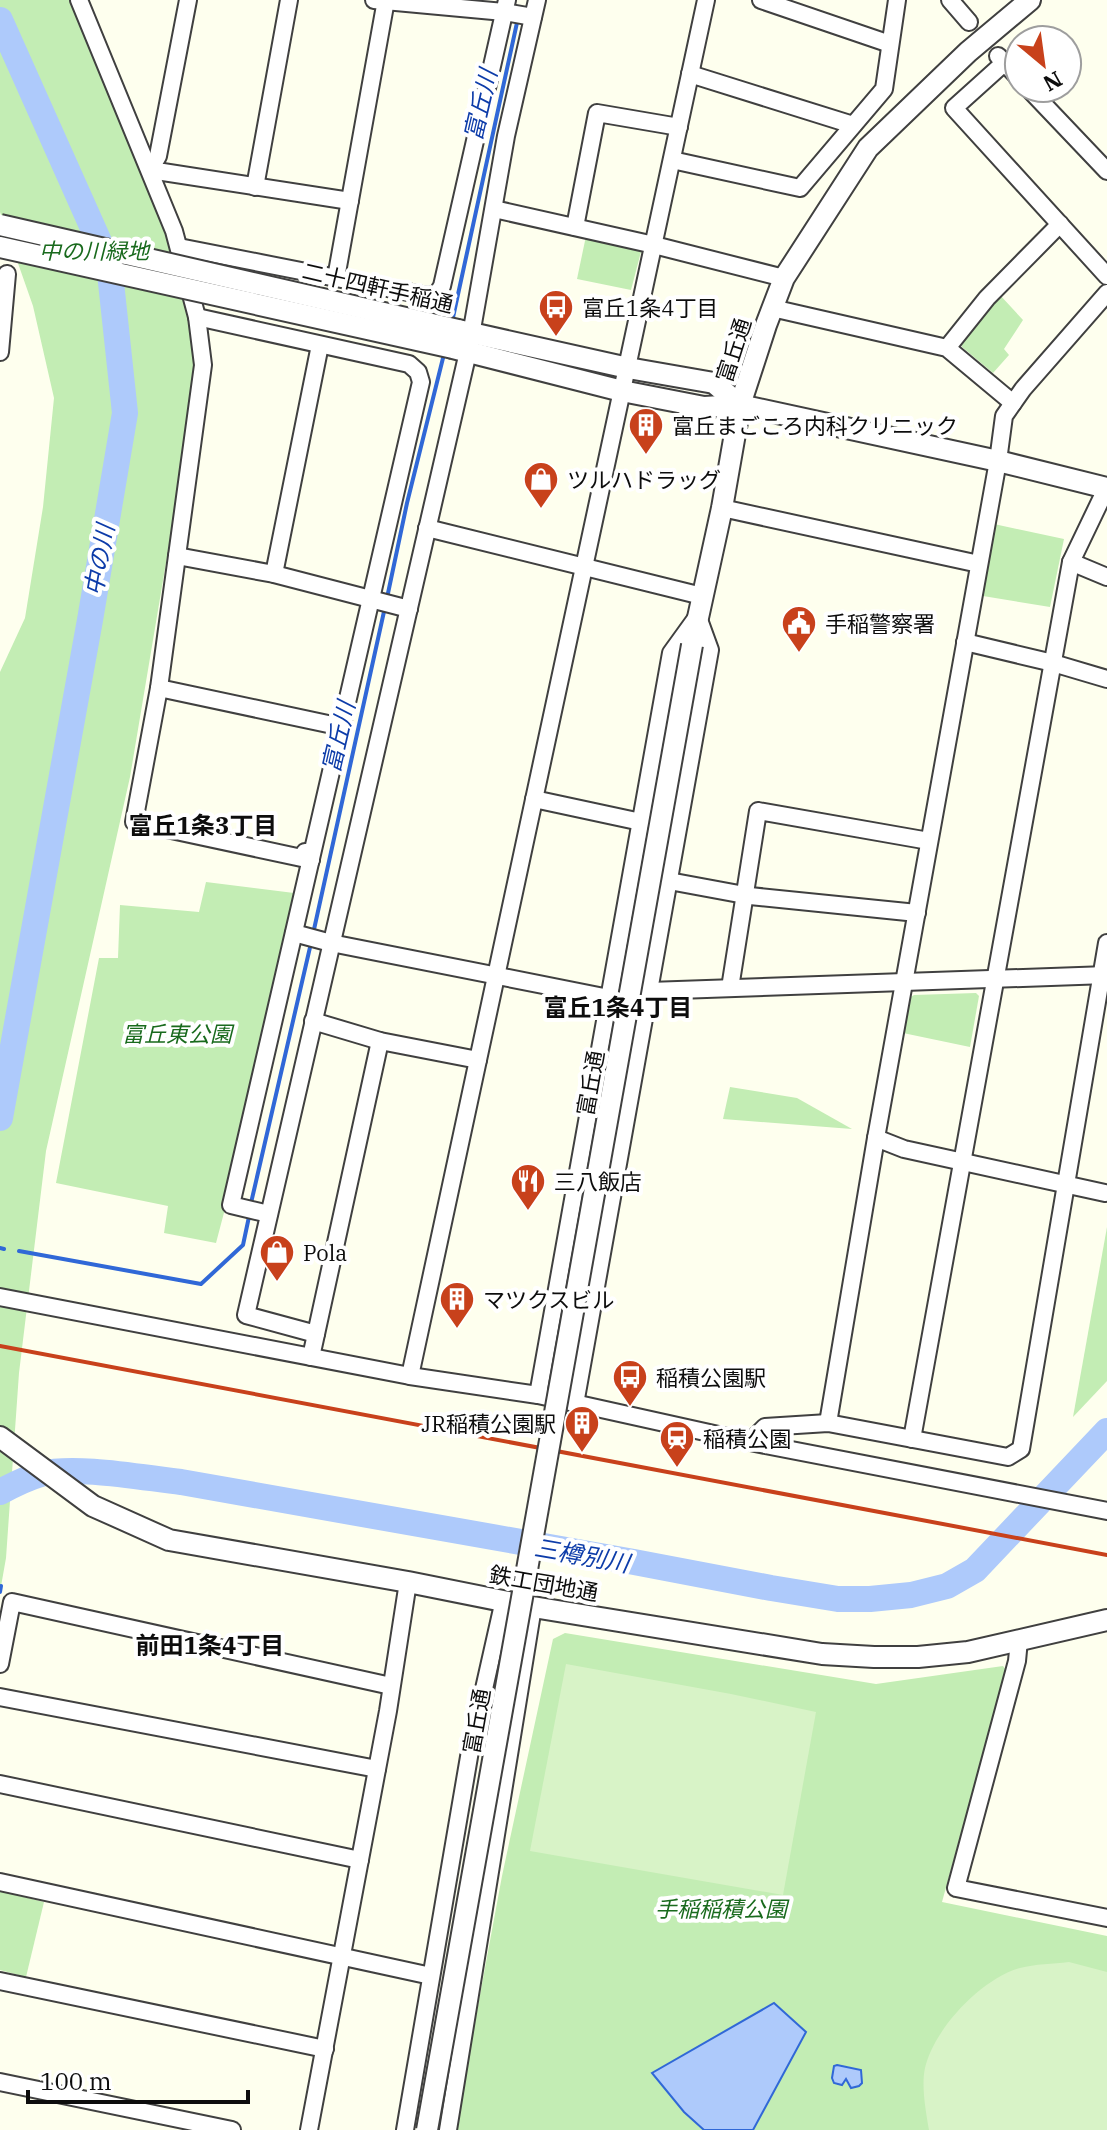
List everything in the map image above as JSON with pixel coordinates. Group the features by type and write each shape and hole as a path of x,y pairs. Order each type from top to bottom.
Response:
{"street":[{"path":"79,0 174,231 197,317 203,365 159,688 134,822 307,856"},
{"path":"150,170 158,156 188,0"},
{"path":"255,187 289,0"},
{"path":"336,278 382,1 516,12 537,0"},
{"path":"410,1376 706,0"},
{"path":"761,0 890,44"},
{"path":"672,160 800,188 884,89 897,0"},
{"path":"950,0 969,22"},
{"name":"富丘通","path":"427,2130 692,645 722,508 740,405 784,278 868,148 968,52 1030,0"},
{"path":"179,247 428,296 437,294 442,286 516,12"},
{"path":"316,1334 246,1315 404,608 427,528 463,341 494,209 506,136 516,12"},
{"path":"1003,61 1001,59 954,108 1107,276"},
{"path":"690,74 853,125"},
{"path":"1043,104 1107,171"},
{"path":"575,227 597,113 679,127"},
{"path":"150,170 350,201"},
{"path":"494,209 784,278"},
{"path":"947,348 987,298 1060,224"},
{"name":"二十四軒手稲通","path":"0,225 463,341 622,391 704,407 740,405 1107,487"},
{"name":"二十四軒手稲通","path":"0,247 463,341 714,383 740,405"},
{"path":"0,352 7,274"},
{"path":"828,1423 1004,416 1023,389 1107,293"},
{"path":"772,308 947,348 1013,403"},
{"path":"197,317 409,364 418,372 421,382 375,600 307,856 298,934 231,1205 267,1213"},
{"path":"274,574 320,345"},
{"path":"912,1439 1071,562 1107,487"},
{"path":"722,508 979,564"},
{"path":"427,528 584,568 700,606"},
{"path":"177,556 274,574 404,608"},
{"path":"1071,562 1107,577"},
{"path":"538,1395 671,653 700,606"},
{"path":"575,1404 710,650 700,606"},
{"path":"965,642 1107,679"},
{"path":"159,688 342,727"},
{"path":"534,799 641,822"},
{"path":"730,988 758,811 929,841"},
{"path":"669,881 745,895 917,913"},
{"path":"298,934 609,998"},
{"path":"750,1442 765,1427 828,1423 1008,1457 1021,1449 1104,975 1107,943"},
{"path":"649,991 1104,975"},
{"path":"313,1021 380,1041 478,1060"},
{"path":"311,1357 380,1041"},
{"path":"876,1138 904,1149 1105,1193"},
{"path":"0,1297 410,1376 538,1395 750,1442 1107,1511"},
{"name":"鉄工団地通","path":"0,1437 93,1506 169,1540 533,1607 822,1654 861,1657 918,1657 968,1652 1107,1620"},
{"path":"309,2130 377,1769 408,1582"},
{"path":"405,2130 470,1751 504,1600"},
{"path":"0,1664 12,1602 391,1686"},
{"path":"448,2130 533,1607"},
{"path":"1019,1640 1017,1661 956,1888 1107,1918"},
{"path":"0,1697 377,1769"},
{"path":"0,1784 360,1860"},
{"path":"0,1882 431,1976"},
{"path":"0,1981 325,2049"},
{"path":"0,2082 232,2130"}],"green space":[{"name":"中の川緑地","path":"0,0 72,0 168,232 197,357 130,777 46,1151 19,1373 6,1558 0,1592 0,672 25,618 43,507 54,398 33,306 0,212"},
{"path":"586,236 642,248 631,290 577,279"},
{"path":"999,294 1023,320 1004,349 1009,355 993,373 962,347 962,341"},
{"path":"994,524 1064,539 1050,607 983,596"},
{"name":"富丘東公園","path":"206,882 294,893 265,1057 216,1243 164,1233 168,1206 56,1183 99,958 118,958 120,905 199,912"},
{"path":"976,993 979,996 970,1047 903,1033 909,998 914,995"},
{"path":"730,1087 797,1098 852,1129 723,1119"},
{"path":"1107,1227 1107,1381 1073,1417"},
{"name":"手稲稲積公園","path":"565,1633 876,1684 1003,1666 1006,1670 942,1902 1107,1936 1107,2130 455,2130 502,1876 553,1639"},
{"path":"566,1664 816,1712 783,1895 530,1851"},
{"path":"0,1891 44,1902 26,1977 0,1970"},
{"path":"1069,1962 1107,1972 1107,2130 929,2130 924,2091 925,2068 938,2037 949,2022 975,1994 1005,1974 1020,1968"}],"water":[{"path":"774,2003 806,2032 753,2130 704,2130 684,2112 652,2073"},
{"path":"834,2066 861,2070 862,2083 851,2088 846,2079 842,2085 834,2083"}],"waterway":[{"name":"富丘川","path":"452,322 518,18"},
{"name":"中の川","path":"0,20 109,264 125,413 0,1118"},
{"name":"富丘川","path":"387,598 444,354"},
{"name":"富丘川","path":"313,934 385,607"},
{"name":"富丘川","path":"251,1203 311,943"},
{"name":"富丘川","path":"19,1251 201,1284 243,1245 250,1212"},
{"name":"富丘川","path":"0,1248 4,1249"},
{"name":"三樽別川","path":"0,1492 41,1474 56,1472 130,1475 771,1588 838,1599 870,1599 911,1595 947,1586 975,1570 1107,1431"},
{"path":"0,1592 1,1586"}],"railway":[{"path":"0,1346 1107,1555"}],"place":[{"name":"富丘1条4丁目","path":"556,338"},
{"name":"富丘まごころ内科クリニック","path":"646,456"},
{"name":"ツルハドラッグ","path":"541,510"},
{"name":"手稲警察署","path":"799,654"},
{"name":"三八飯店","path":"528,1212"},
{"name":"Pola","path":"277,1283"},
{"name":"マツクスビル","path":"457,1330"},
{"name":"稲積公園駅","path":"630,1408"},
{"name":"JR稲積公園駅","path":"582,1454"},
{"name":"稲積公園","path":"677,1469"}],"district":[{"name":"富丘1条3丁目","path":"203,825"},
{"name":"富丘1条4丁目","path":"618,1007"},
{"name":"前田1条4丁目","path":"210,1645"}]}
